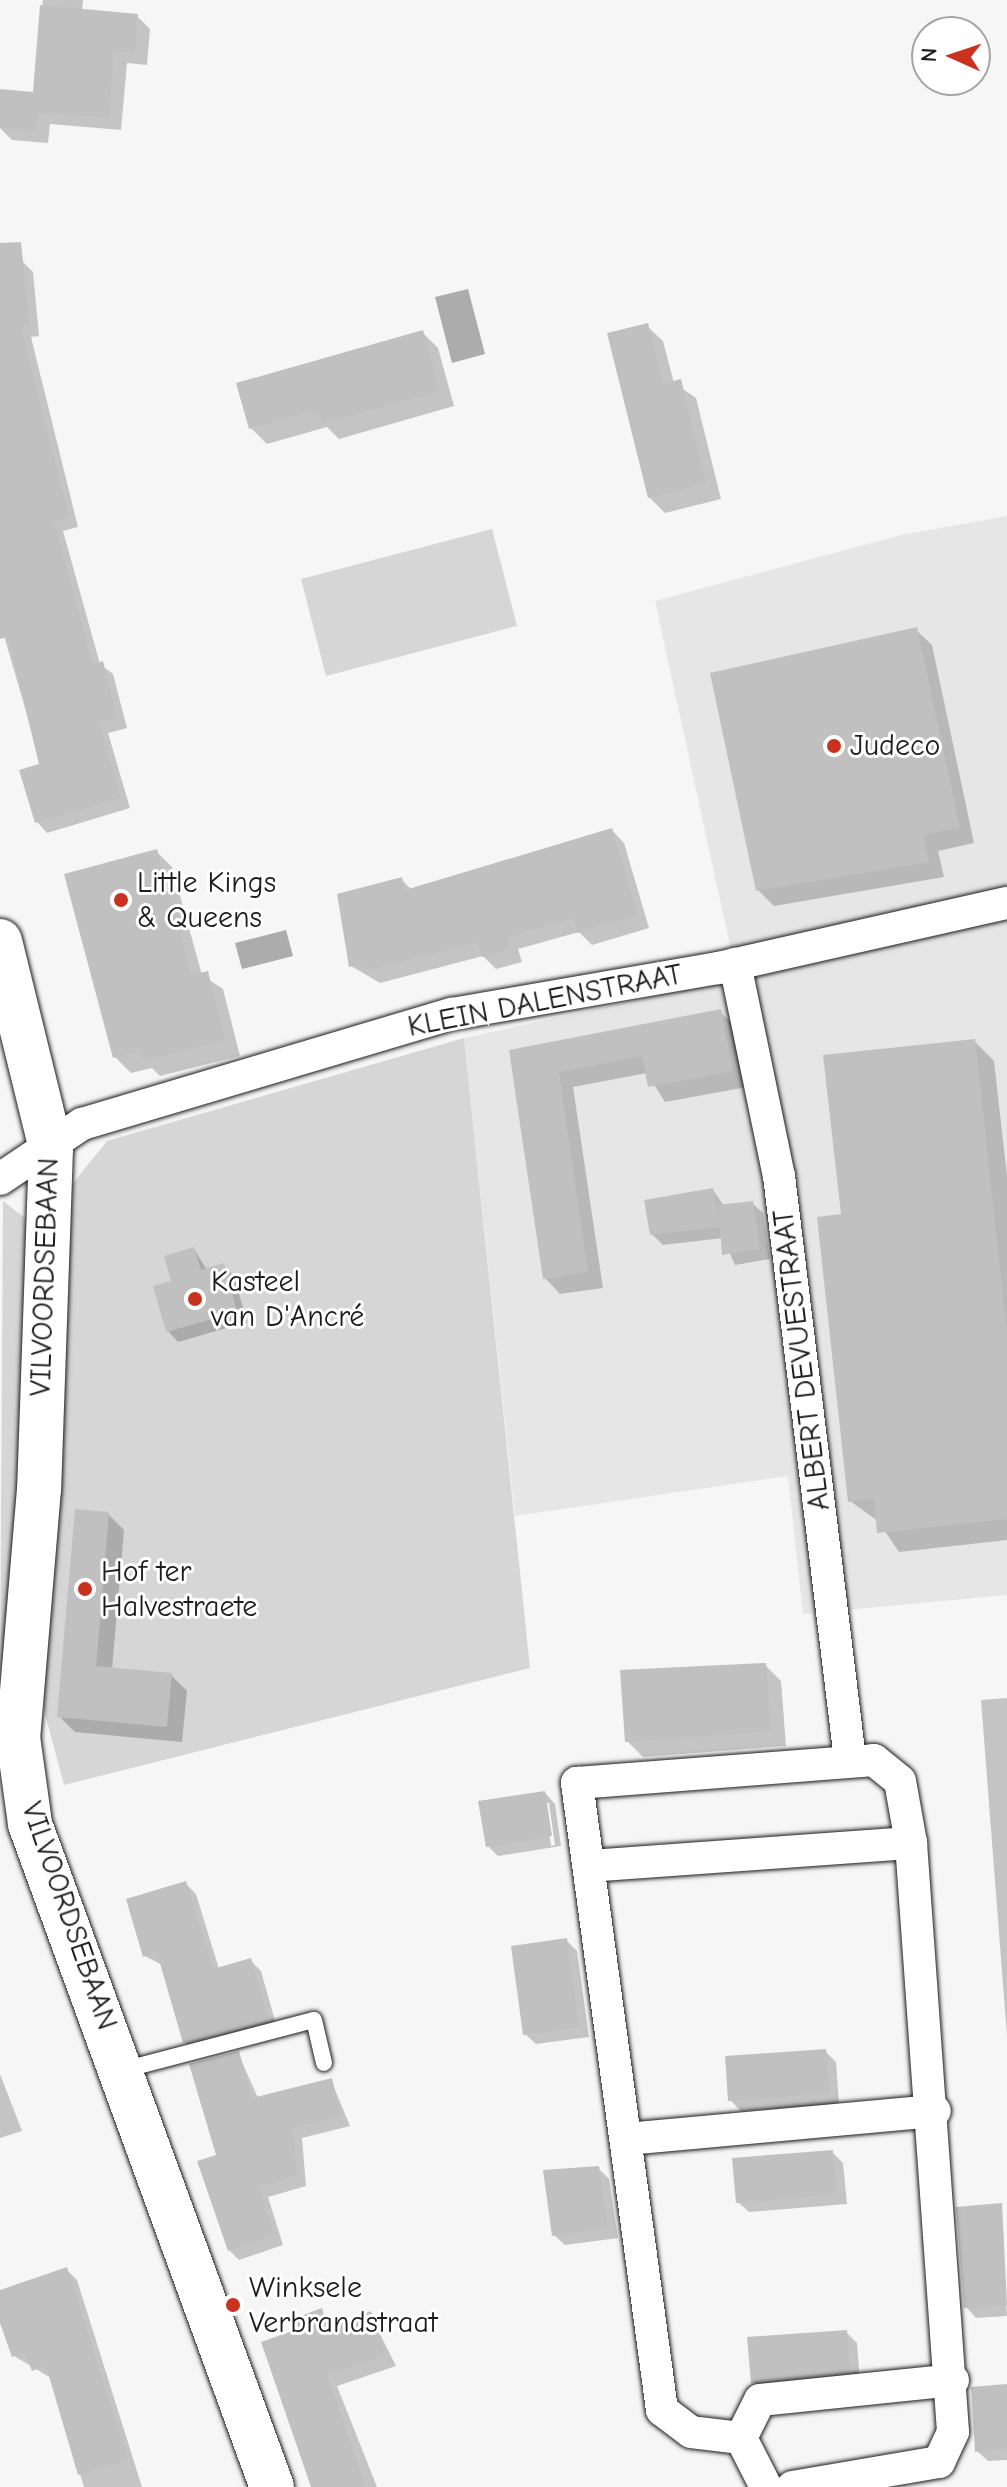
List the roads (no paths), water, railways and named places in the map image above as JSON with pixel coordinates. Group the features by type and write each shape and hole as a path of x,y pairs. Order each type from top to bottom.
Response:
{"street":[{"name":"KLEIN DALENSTRAAT","path":"0,1179 51,1149 82,1124 452,1014 735,964 1007,903"},
{"name":"VILVOORDSEBAAN","path":"0,941 51,1149 39,1489 9,1739 30,1824 123,2070 272,2487"},
{"name":"ALBERT DEVUESTRAAT","path":"735,964 779,1176 850,1759"},
{"path":"741,2438 691,2432 662,2410 577,1783 850,1759 874,1760 900,1781 911,1843 935,2111 953,2380 953,2432 939,2462 792,2487"},
{"path":"589,1866 911,1843"},
{"path":"626,2139 935,2111"},
{"path":"741,2438 760,2400 953,2380"},
{"path":"741,2438 766,2487"}],"lane":[{"path":"123,2070 314,2020 324,2063"}],"place":[{"name":"Judeco","path":"834,746"},
{"name":"Little Kings & Queens","path":"121,900"},
{"name":"Kasteel van D'Ancré","path":"195,1299"},
{"name":"Hof ter Halvestraete","path":"85,1589"},
{"name":"Winksele Verbrandstraat","path":"233,2305"}]}
